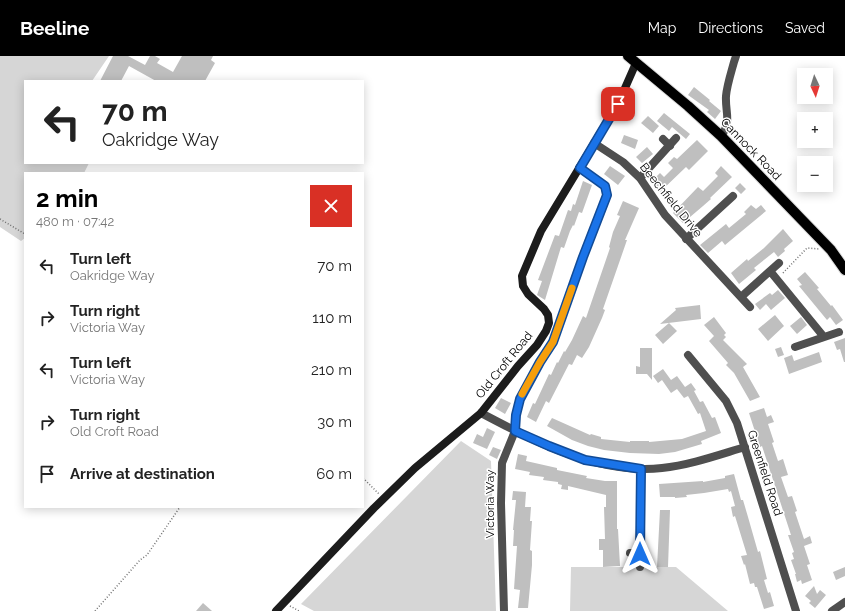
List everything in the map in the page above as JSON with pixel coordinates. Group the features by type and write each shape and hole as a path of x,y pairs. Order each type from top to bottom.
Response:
{"main road":[{"name":"Cannock Road","path":"628,56 688,106 721,136 831,250 845,270"}],"street":[{"path":"721,136 726,130 728,120 726,97 736,56"},
{"name":"Old Croft Road","path":"276,611 374,508 415,468 481,412 537,345 549,323 548,315 544,309 528,294 523,286 522,276 541,231 618,104 636,63"},
{"path":"640,178 676,138"},
{"path":"663,139 670,146"},
{"name":"Beechfield Drive","path":"594,143 623,162 640,178 665,215 750,307"},
{"name":"Victoria Way","path":"504,611 502,463 515,431 516,415 520,399 540,362 553,342 607,195 605,186 580,168"},
{"path":"686,238 733,196"},
{"path":"722,205 729,212"},
{"path":"741,297 779,263"},
{"path":"770,271 824,337"},
{"path":"795,347 839,332"},
{"name":"Greenfield Road","path":"688,355 726,401 737,423 796,611"},
{"path":"481,412 515,431 585,460 641,469 680,465 745,447"},
{"path":"640,567 641,469"},
{"path":"630,553 640,554"},
{"path":"832,611 845,602"}],"path":[{"path":"0,219 24,233"},
{"path":"778,279 807,248 831,250"},
{"path":"364,479 384,499"},
{"path":"95,611 135,565 147,555 179,508"}],"shaded area":[{"path":"0,56 109,56 93,80 24,80 24,164 88,164 84,172 24,172 24,239 21,241 0,227"},
{"path":"461,441 491,461 496,611 314,611 301,604"},
{"path":"571,567 676,567 728,611 570,611"}],"building":[{"path":"113,56 128,56 145,65 150,56 155,56 160,59 157,63 173,72 182,56 213,56 211,60 215,63 206,80 154,80 129,66 122,80 101,80"},
{"path":"694,87 721,111 715,119 707,112 709,110 688,95"},
{"path":"664,113 690,134 686,139 672,127 669,131 657,121"},
{"path":"648,116 659,126 653,133 641,123"},
{"path":"624,135 638,140 635,149 621,143"},
{"path":"697,140 708,151 689,170 686,167 660,192 652,181 660,173 664,177 673,168 668,163 674,157 677,159"},
{"path":"647,147 653,154 642,163 636,157"},
{"path":"610,166 625,176 618,185 604,174"},
{"path":"721,166 732,177 710,198 711,199 683,223 673,213 698,187 703,191 718,176 715,173"},
{"path":"583,181 592,185 582,213 579,212 564,248 561,247 545,300 537,295 542,281 538,280 555,235 559,236 568,210 571,211 573,204 575,205"},
{"path":"740,183 746,189 741,194 735,188"},
{"path":"623,201 639,208 625,240 627,240 603,309 605,310 602,318 589,347 582,358 577,355 572,365 569,364 549,403 546,401 536,422 527,417 533,403 535,404 549,374 551,375 557,362 558,363 572,340 583,316 586,318 610,248 613,232 620,216 617,215"},
{"path":"751,205 756,209 761,205 766,211 725,245 722,241 708,253 700,245 726,224 729,228 746,214 744,212"},
{"path":"783,229 793,241 784,249 785,251 778,257 774,252 754,268 756,270 739,284 731,273 747,259 748,261 764,248"},
{"path":"805,272 843,320 836,325 830,317 827,320 799,286 802,285 797,279"},
{"path":"778,290 785,298 771,310 766,304 760,310 755,304 770,293 772,295"},
{"path":"700,305 701,319 660,324 676,310 675,308"},
{"path":"775,315 784,326 768,341 758,329"},
{"path":"714,317 726,333 724,335 726,337 723,340 747,364 743,367 760,397 750,401 734,373 726,365 728,363 709,341 714,336 704,325"},
{"path":"801,317 807,325 797,334 790,326"},
{"path":"669,323 677,331 663,344 655,335"},
{"path":"845,338 844,362 840,349 837,350 834,342"},
{"path":"781,347 784,355 778,357 775,349"},
{"path":"640,348 652,348 652,380 647,374 636,374 636,366 640,367"},
{"path":"819,352 822,362 789,374 784,358 792,355 794,361"},
{"path":"663,369 671,380 677,376 685,387 691,383 696,390 694,391 700,402 703,401 712,418 715,417 721,433 701,441 702,444 675,452 659,454 630,453 604,450 588,446 572,440 547,426 552,418 590,435 601,437 601,439 630,442 682,439 706,431 700,413 698,414 688,396 684,398 677,389 671,393 662,380 658,383 653,376"},
{"path":"501,398 511,403 505,414 495,408"},
{"path":"764,408 767,417 771,415 774,422 768,424 778,461 783,459 788,475 781,477 788,497 792,496 797,511 795,512 804,539 810,536 812,543 804,546 810,564 807,565 812,580 802,584 801,580 797,582 791,560 794,559 792,553 794,552 788,535 791,535 762,446 760,447 749,413"},
{"path":"487,428 495,432 487,449 473,443 477,434 483,437"},
{"path":"493,447 501,450 497,459 489,455"},
{"path":"518,454 527,456 526,461 557,468 557,470 587,476 586,478 617,481 617,529 620,566 603,567 603,550 599,550 599,539 605,539 604,507 606,507 606,495 568,486 568,490 561,489 562,485 558,484 558,482 543,480 544,477 529,475 530,472 515,469"},
{"path":"734,474 758,552 760,551 767,579 764,580 768,593 770,592 774,606 764,609 757,587 755,587 754,583 750,584 745,564 744,565 741,556 747,555 735,516 733,517 731,507 735,506 731,491 729,492 728,489 686,495 687,497 660,497 659,484 703,482 725,478 725,476"},
{"path":"513,491 526,492 525,507 531,507 530,521 532,521 530,550 532,551 532,565 528,608 518,608 520,590 514,589 517,546 513,546 516,500 512,500"},
{"path":"660,510 670,510 668,567 657,567"},
{"path":"845,567 845,576 836,580 833,572"},
{"path":"814,586 817,594 820,590 826,595 815,608 809,603 811,601 805,596"},
{"path":"203,603 212,611 196,611"}],"slow traffic":[{"path":"522,394 553,342 572,288"}],"route":[{"path":"618,104 580,168 605,186 607,195 553,342 540,362 520,399 516,415 515,431 585,460 641,469 640,554"}]}
